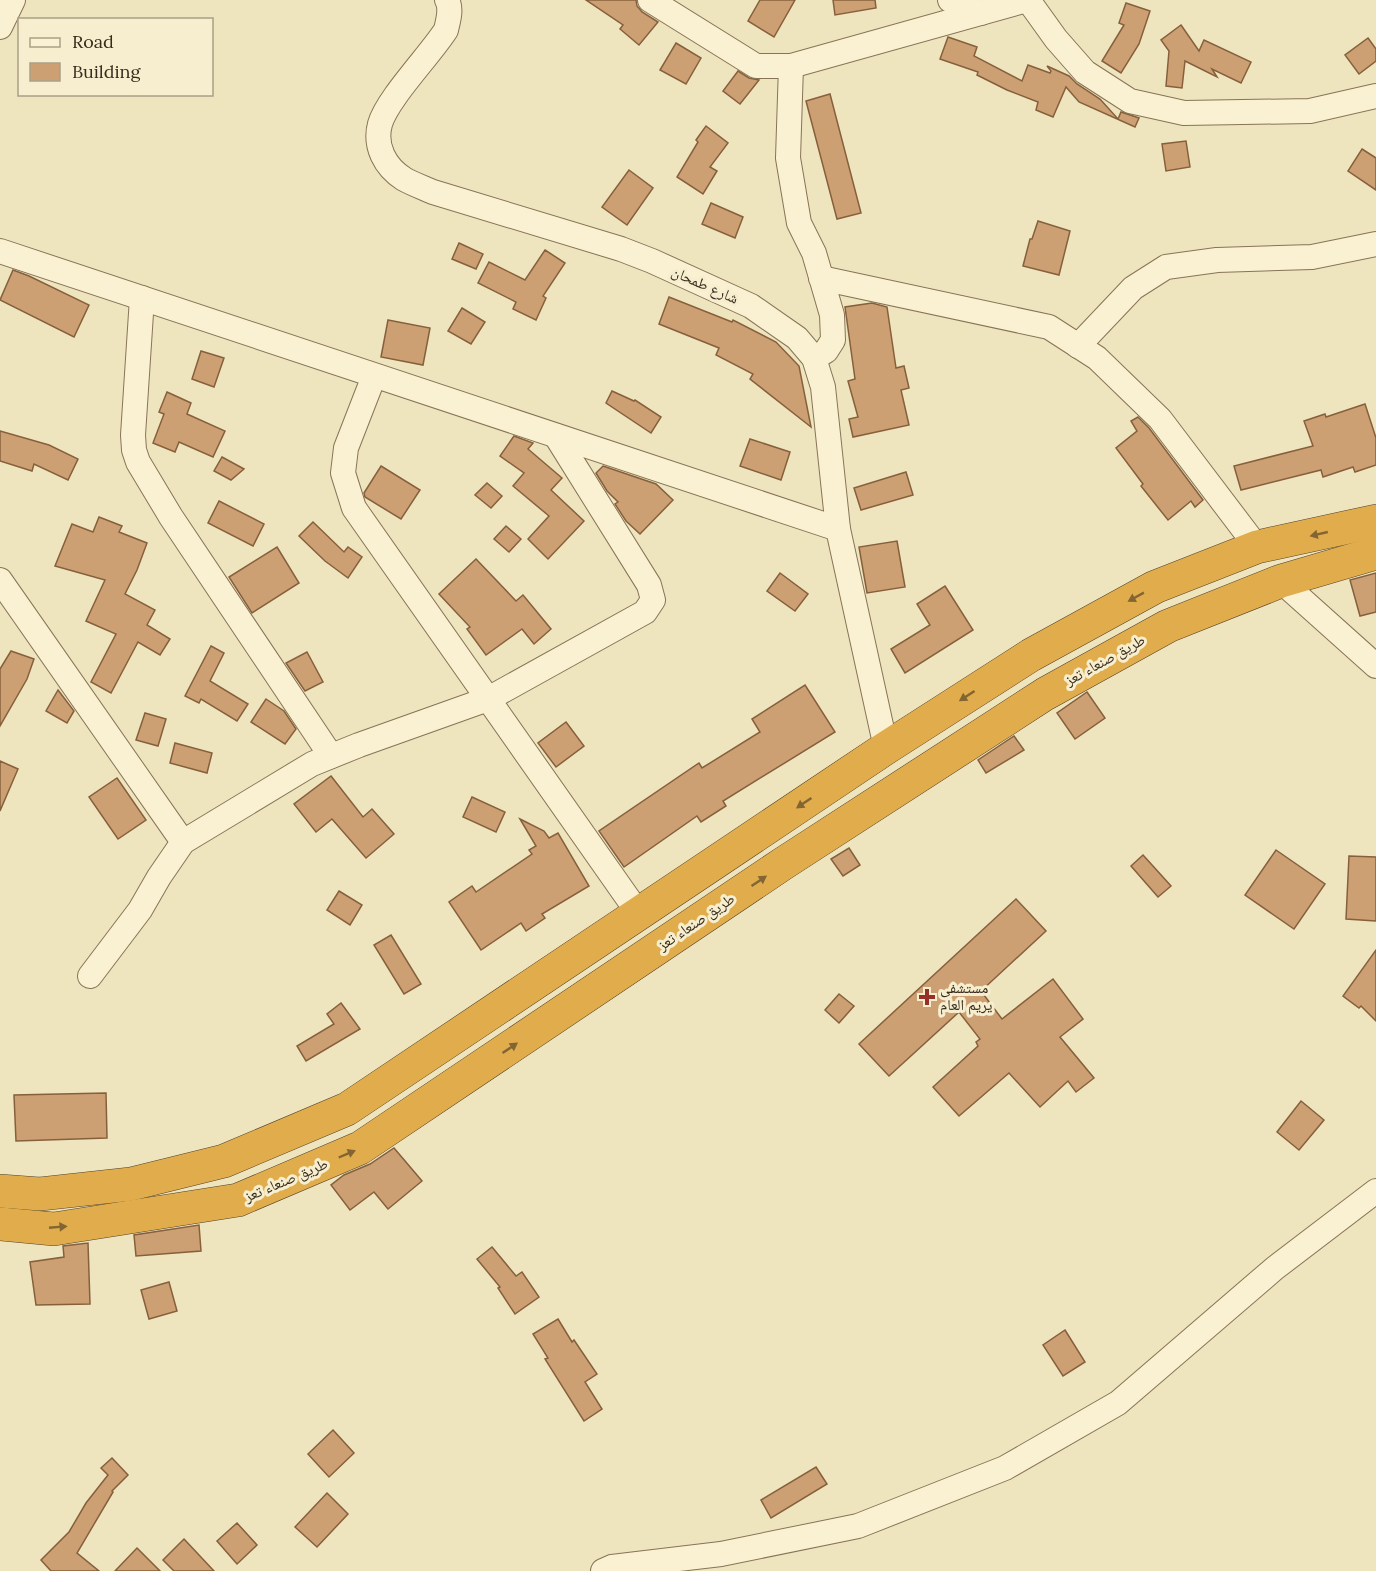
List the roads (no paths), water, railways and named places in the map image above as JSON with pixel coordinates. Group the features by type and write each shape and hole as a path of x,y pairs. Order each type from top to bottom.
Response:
{"highway":[{"path":"0,1191 40,1194 131,1184 224,1161 346,1109 886,748 1031,655 1155,587 1257,547 1376,521"},
{"name":"طريق صنعاء تعز","path":"0,1224 54,1229 238,1200 360,1148 784,863 1045,694 1158,631 1281,580 1376,553"},
{"path":"886,748 905,786"}],"street":[{"path":"0,27 13,0"},
{"name":"شارع طمحان","path":"447,0 449,17 446,30 396,96 380,123 378,145 386,163 404,178 433,192 621,249 751,306 797,338 814,358 823,387 838,529 886,748"},
{"path":"650,0 756,66 791,66 1028,0 1056,39 1085,72 1130,101 1184,113 1310,111 1376,96"},
{"path":"950,0 981,13"},
{"path":"791,66 788,158 799,223 814,253 831,315 833,340 826,351 814,358"},
{"path":"1078,346 1133,288 1166,267 1217,260 1312,257 1376,244"},
{"path":"0,251 838,529"},
{"path":"821,278 1049,327 1097,358 1160,419 1257,547"},
{"path":"142,298 133,435 138,462 171,517 331,756"},
{"path":"374,376 346,448 343,473 354,508 639,914"},
{"path":"90,976 140,910 183,842 312,764 488,699 645,612 653,600 649,585 556,436"},
{"path":"0,580 183,842"},
{"path":"1281,580 1376,666"},
{"path":"603,1571 721,1554 858,1526 1005,1468 1119,1403 1275,1268 1376,1191"}],"place":[{"name":"مستشفى يريم العام","path":"927,997"}]}
